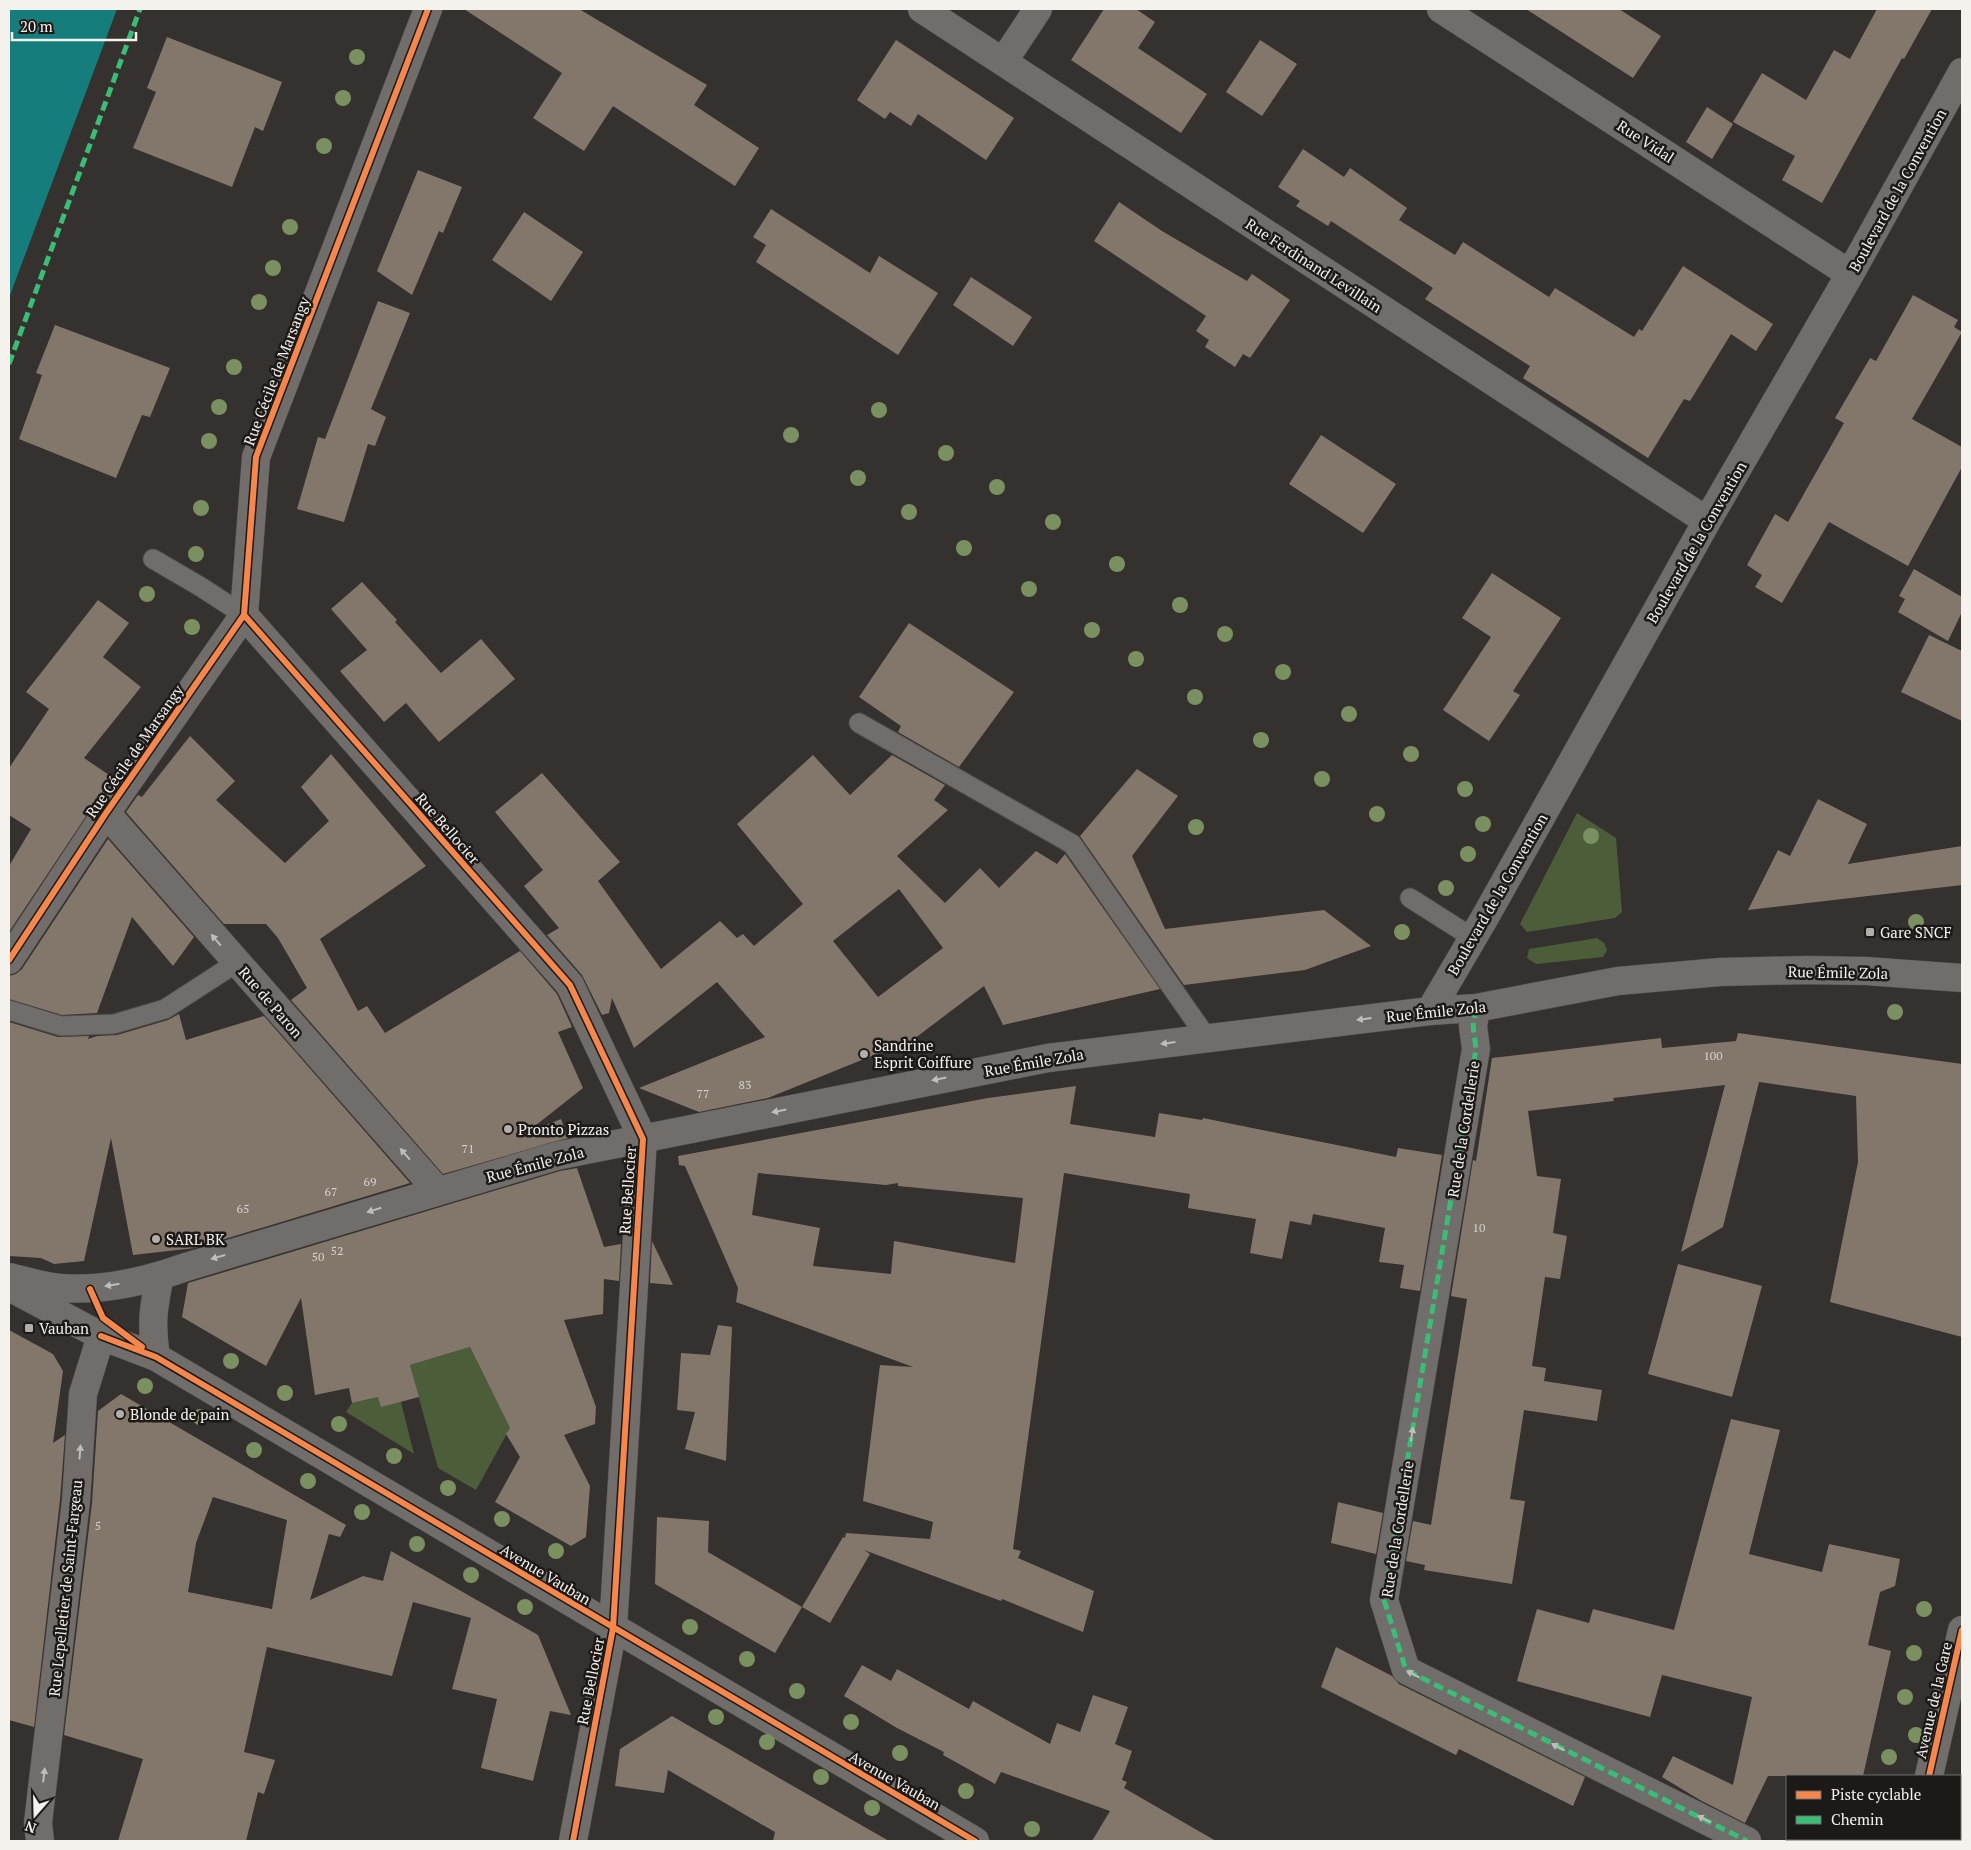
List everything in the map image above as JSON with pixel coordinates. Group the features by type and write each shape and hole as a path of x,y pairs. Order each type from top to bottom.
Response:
{"street":[{"name":"Rue Cécile de Marsangy","path":"9,960 106,813 244,615 256,457 428,9"},
{"name":"Rue Ferdinand Levillain","path":"922,9 1707,522"},
{"path":"1003,62 1038,9"},
{"name":"Rue Vidal","path":"1441,9 1850,274"},
{"name":"Boulevard de la Convention","path":"1430,1011 1850,274 1962,72"},
{"name":"Rue Bellocier","path":"244,615 570,985 643,1139 613,1628 573,1841"},
{"name":"Rue de Paron","path":"106,813 437,1190"},
{"name":"Rue Émile Zola","path":"9,1277 60,1288 90,1289 160,1276 437,1190 556,1156 1048,1058 1430,1011 1476,1008 1618,980 1720,972 1807,970 1866,971 1962,978"},
{"name":"Rue de la Cordellerie","path":"1476,1008 1473,1026 1476,1050 1384,1600 1406,1670 1747,1841"},
{"path":"156,1357 152,1323 160,1276"},
{"name":"Avenue Vauban","path":"9,1287 101,1336 156,1357 974,1841"},
{"name":"Rue Lepelletier de Saint-Fargeau","path":"40,1841 38,1823 76,1500 83,1394 101,1336"},
{"name":"Avenue de la Gare","path":"1928,1775 1961,1646"}],"lane":[{"path":"153,559 244,615"},
{"path":"859,723 1072,844 1207,1038"},
{"path":"1410,898 1473,938"},
{"path":"9,1010 61,1026 114,1024 165,1009 236,963"}],"green space":[{"path":"1577,813 1616,838 1622,912 1615,918 1527,932 1520,924"},
{"path":"1597,938 1604,943 1607,950 1603,957 1536,964 1527,958 1529,949"},
{"path":"470,1347 510,1428 476,1490 438,1468 410,1365"},
{"path":"378,1397 401,1402 414,1454 346,1412 352,1403"}],"water":[{"path":"9,9 117,9 9,298"}],"building":[{"path":"464,9 579,9 707,85 694,105 759,148 735,186 613,106 584,151 533,118 562,73"},
{"path":"1104,9 1136,9 1155,22 1138,48 1207,94 1181,133 1071,60"},
{"path":"1526,9 1619,9 1661,36 1633,78"},
{"path":"1877,9 1932,9 1904,59 1902,58 1822,203 1782,180 1795,156 1733,122 1762,73 1806,100 1834,50 1850,59"},
{"path":"167,37 282,82 263,131 255,127 232,187 133,148 156,92 147,88"},
{"path":"896,40 1014,118 986,160 918,114 911,126 890,112 885,119 857,100"},
{"path":"1260,40 1297,64 1262,116 1226,92"},
{"path":"1707,107 1733,124 1712,159 1686,142"},
{"path":"1303,149 1344,177 1350,168 1407,208 1399,220 1455,255 1463,242 1549,297 1555,288 1634,337 1639,329 1642,331 1683,266 1773,324 1756,351 1731,334 1690,401 1684,399 1648,458 1523,378 1530,366 1425,299 1433,288 1331,221 1328,226 1296,206 1300,201 1278,187"},
{"path":"418,170 462,187 443,233 439,231 412,295 377,271"},
{"path":"1119,202 1162,231 1247,281 1252,274 1290,300 1250,358 1243,354 1235,367 1205,347 1209,340 1196,331 1206,316 1094,241"},
{"path":"771,209 870,273 879,256 938,293 898,355 756,262 766,245 753,237"},
{"path":"524,212 583,252 551,301 492,260"},
{"path":"971,277 1032,317 1013,346 953,305"},
{"path":"1913,295 1958,320 1954,327 1962,332 1912,419 1962,447 1962,467 1908,566 1829,522 1782,603 1755,587 1762,575 1747,565 1775,514 1788,522 1844,423 1835,418 1870,358 1876,361"},
{"path":"378,301 410,313 371,409 386,417 375,446 368,444 344,522 297,509 318,437 325,439"},
{"path":"55,325 170,368 150,417 142,415 116,478 19,439 42,375 36,373"},
{"path":"1321,435 1396,484 1363,533 1289,484"},
{"path":"1914,569 1962,597 1962,612 1948,641 1898,612 1905,599 1899,596"},
{"path":"1492,573 1561,618 1513,691 1520,695 1489,741 1443,710 1491,637 1462,618"},
{"path":"362,582 397,620 395,622 441,673 481,639 515,679 439,742 406,703 384,722 340,671 367,650 331,609"},
{"path":"98,600 129,623 103,657 141,687 84,758 112,777 9,932 9,866 31,829 9,815 9,768 49,709 26,692"},
{"path":"909,623 1014,692 959,767 898,732 901,726 859,697"},
{"path":"1929,635 1962,651 1962,721 1901,692"},
{"path":"190,736 235,781 216,800 285,863 329,821 301,787 331,754 426,866 320,939 358,1011 367,1006 385,1033 520,951 557,994 572,1027 558,1032 583,1088 526,1133 561,1119 568,1138 443,1174 291,1000 307,988 278,938 266,924 224,924 126,812 138,795 142,797"},
{"path":"813,755 850,795 892,755 945,785 934,800 948,810 897,856 945,903 980,868 999,888 1036,851 1057,864 1065,854 1160,989 1003,1025 984,986 902,1048 874,1055 768,1098 699,1112 639,1088 765,1037 717,982 634,1048 612,998 609,1013 602,1015 582,975 547,935 559,928 524,886 543,870 495,812 542,773 620,862 598,881 661,969 720,921 737,938 743,934 754,946 803,904 737,824","holes":["899,889 943,948 878,997 833,941"]},
{"path":"1137,769 1178,796 1132,856 1165,929 1324,910 1371,946 1305,970 1184,985 1080,836"},
{"path":"1818,799 1867,824 1848,864 1962,846 1962,885 1748,910 1778,850 1790,856"},
{"path":"108,839 194,937 173,966 132,917 97,1013 62,1015 9,999 9,976 16,974 22,969"},
{"path":"179,1014 186,1040 264,1016 410,1183 195,1248 133,1255 111,1138 84,1261 54,1264 41,1258 9,1256 9,1022 58,1037 89,1036 88,1039 97,1036 117,1035 168,1020"},
{"path":"1738,1033 1962,1064 1962,1337 1830,1302 1858,1162 1856,1096 1759,1082 1723,1227 1681,1252 1725,1085 1613,1098 1614,1101 1528,1111 1537,1176 1561,1179 1553,1233 1567,1236 1560,1279 1545,1277 1532,1366 1546,1368 1544,1381 1602,1390 1597,1421 1524,1410 1510,1499 1525,1501 1512,1584 1424,1570 1425,1565 1406,1561 1413,1521 1431,1525 1467,1299 1451,1296 1473,1160 1476,1161 1492,1058 1661,1038 1662,1048 1736,1041"},
{"path":"1076,1086 1070,1124 1155,1137 1159,1113 1202,1120 1203,1118 1396,1157 1398,1148 1442,1155 1420,1291 1400,1288 1404,1265 1379,1262 1385,1228 1313,1214 1311,1225 1290,1221 1282,1259 1250,1253 1256,1219 1188,1208 1190,1194 1064,1173 1013,1549 1021,1551 1018,1558 1094,1591 1083,1632 1002,1599 1001,1601 864,1550 870,1554 830,1623 802,1607 843,1537 845,1538 846,1533 930,1539 933,1522 863,1501 880,1365 913,1367 736,1302 738,1288 685,1166 679,1165 678,1156 988,1098","holes":["758,1173 886,1185 898,1183 898,1186 1023,1198 1015,1263 894,1241 891,1274 813,1266 820,1228 752,1215"]},
{"path":"577,1168 604,1247 621,1244 619,1281 604,1279 603,1314 564,1320 596,1407 595,1424 564,1435 590,1486 586,1537 571,1546 495,1502 520,1457 506,1434 510,1428 470,1347 410,1365 419,1397 381,1407 378,1397 352,1403 349,1388 315,1395 301,1298 266,1366 182,1317 188,1283 560,1171"},
{"path":"652,1241 673,1285 650,1283"},
{"path":"1678,1264 1762,1286 1732,1397 1648,1374"},
{"path":"718,1325 732,1327 726,1461 685,1449 695,1412 677,1410 681,1353 710,1355"},
{"path":"9,1330 53,1354 63,1371 53,1443 65,1435 60,1500 34,1727 9,1720"},
{"path":"121,1394 346,1525 340,1537 329,1534 310,1600 363,1576 383,1581 391,1551 538,1635 571,1715 550,1711 533,1781 481,1768 497,1699 452,1689 471,1618 413,1602 392,1676 267,1647 244,1752 275,1760 264,1794 258,1792 246,1841 118,1841 143,1759 64,1735 92,1503 98,1411","holes":["213,1497 287,1520 272,1609 188,1592 196,1543"]},
{"path":"1731,1419 1780,1430 1749,1554 1822,1572 1829,1544 1900,1559 1895,1586 1880,1592 1868,1645 1891,1651 1863,1775 1768,1776 1745,1823 1700,1800 1662,1777 1673,1756 1733,1785 1752,1697 1662,1675 1650,1717 1517,1681 1537,1609 1589,1623 1593,1609 1674,1630"},
{"path":"1338,1502 1383,1513 1376,1554 1331,1543"},
{"path":"657,1517 709,1521 708,1552 802,1607 775,1653 655,1584"},
{"path":"1336,1647 1392,1676 1399,1684 1585,1777 1573,1806 1459,1749 1456,1755 1321,1687"},
{"path":"862,1665 891,1681 897,1669 969,1709 973,1701 1050,1744 1057,1723 1080,1732 1093,1695 1128,1707 1115,1744 1132,1751 1122,1780 1127,1782 1124,1788 1216,1841 1092,1841 1110,1811 1001,1772 995,1784 943,1755 944,1752 897,1728 844,1696"},
{"path":"672,1716 889,1841 773,1841 775,1832 668,1770 664,1793 615,1786 620,1749"}],"marked path":[{"path":"9,364 140,9"},
{"path":"1476,1008 1473,1026 1476,1049 1384,1600 1406,1670 1747,1841"}],"cycle path":[{"path":"9,960 106,813 244,615 256,457 428,9"},
{"path":"244,615 570,985 643,1139 613,1628 573,1841"},
{"path":"90,1289 103,1318 142,1347"},
{"path":"101,1336 156,1357 975,1841"},
{"path":"1929,1775 1962,1630"}],"place":[{"name":"Gare SNCF","path":"1870,932"},
{"name":"Sandrine Esprit Coiffure","path":"864,1054"},
{"name":"Pronto Pizzas","path":"508,1129"},
{"name":"SARL BK","path":"156,1239"},
{"name":"Vauban","path":"29,1328"},
{"name":"Blonde de pain","path":"120,1414"}]}
